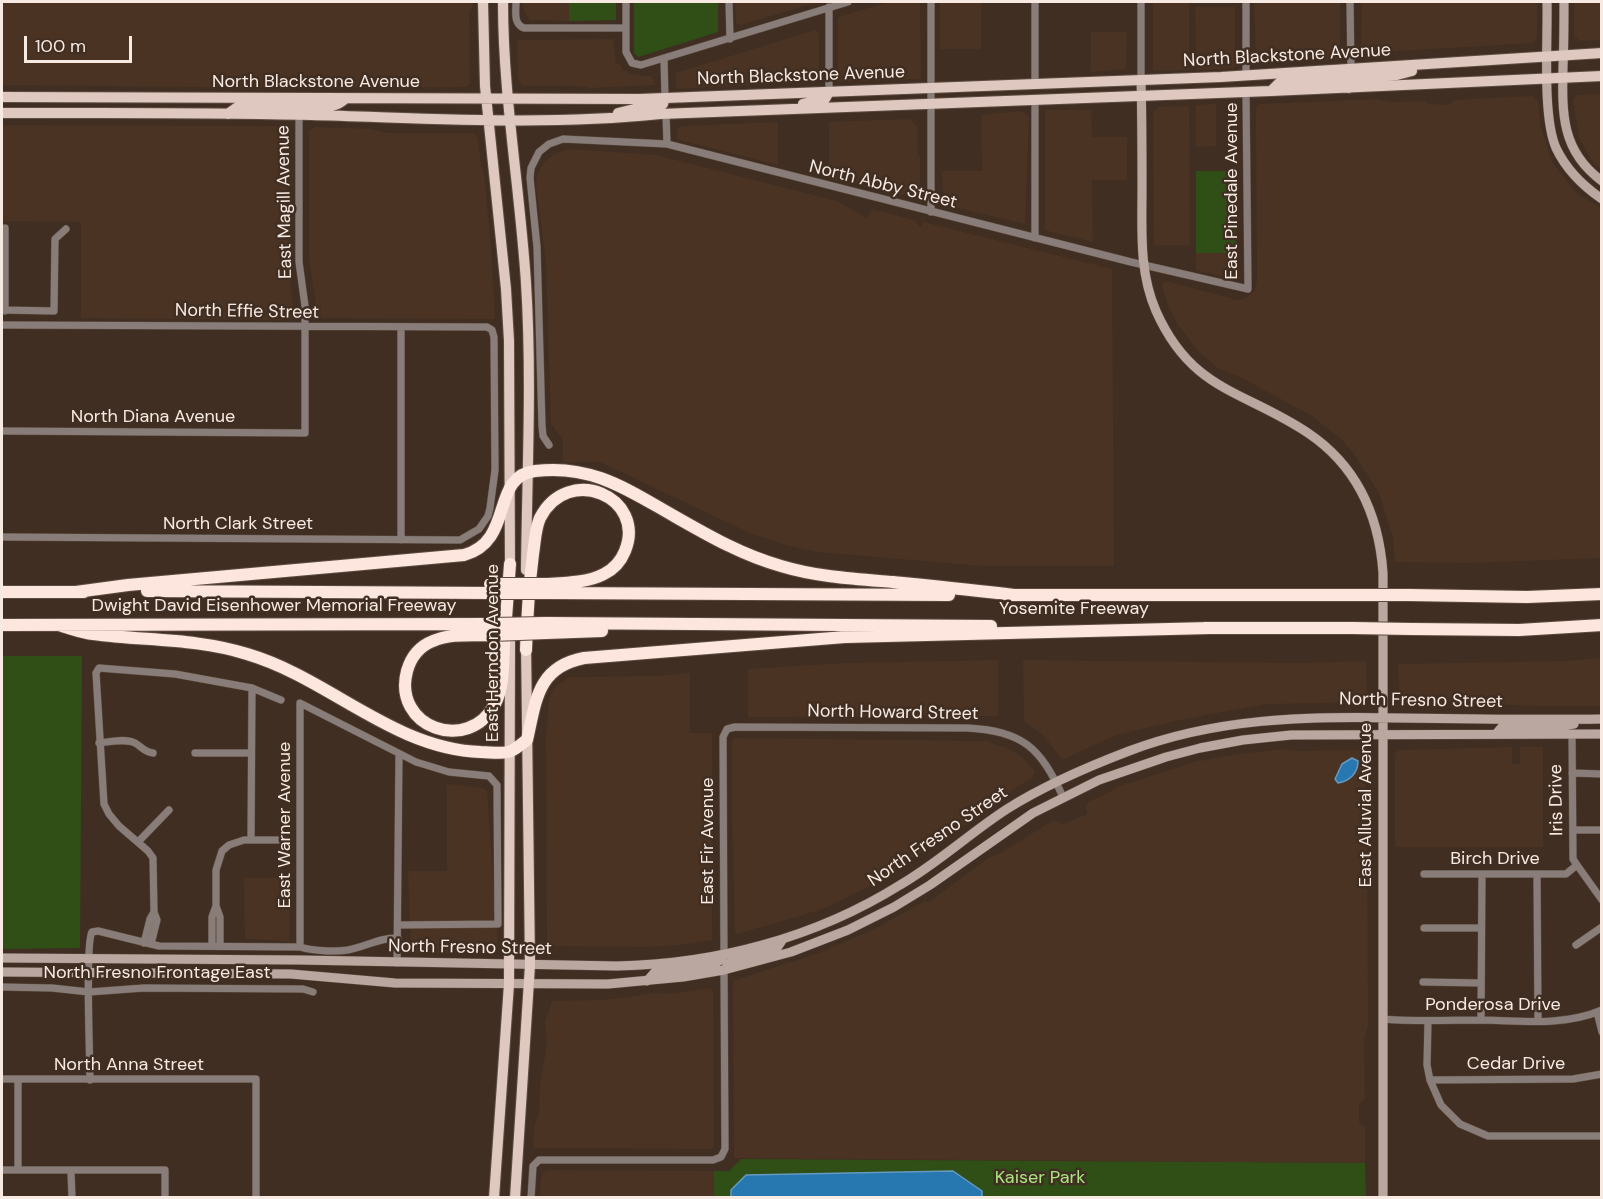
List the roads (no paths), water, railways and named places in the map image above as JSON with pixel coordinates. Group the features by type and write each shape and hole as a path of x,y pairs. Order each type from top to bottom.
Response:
{"highway":[{"path":"76,592 128,585 464,555 483,546 492,535 504,500 514,482 534,471 576,472 612,482 730,547 754,558 784,567 836,577 1014,595"},
{"path":"526,650 531,572 537,528 541,516 555,499 572,491 590,489 610,498 621,509 628,527 628,543 618,564 602,576 545,588"},
{"path":"491,629 439,639 427,644 414,656 405,678 406,694 413,711 426,723 442,730 466,729 481,720 494,706 501,685 510,564"},
{"name":"Yosemite Freeway","path":"545,588 1014,595 1527,597 1602,594"},
{"name":"Dwight David Eisenhower Memorial Freeway","path":"2,592 545,588"},
{"name":"Dwight David Eisenhower Memorial Freeway","path":"2,625 546,628"},
{"path":"58,625 91,634 182,640 239,651 267,660 305,678 419,740 449,749 509,752 527,740 536,697 546,678 561,665 584,658 845,637 1210,628"},
{"name":"Yosemite Freeway","path":"546,628 773,625 1519,630 1602,625"}],"main road":[{"name":"East Herndon Avenue","path":"483,2 487,109 508,311 510,488 510,965 495,1197"},
{"name":"East Herndon Avenue","path":"503,2 508,110 526,285 529,360 526,650 530,965 515,1197"},
{"path":"1547,2 1550,119 1556,148 1573,174 1602,199"},
{"path":"1564,2 1564,117 1570,142 1581,162 1602,181"},
{"name":"North Blackstone Avenue","path":"2,113 228,114 397,118 487,109 508,110 665,98 1351,70 1602,53"},
{"path":"1349,88 1354,78 1397,75 1442,63"},
{"path":"1271,91 1279,83 1344,79 1351,70"},
{"name":"North Blackstone Avenue","path":"2,97 345,99 601,119 666,114 1602,76"},
{"name":"East Alluvial Avenue","path":"1141,80 1143,265 1157,314 1185,358 1203,375 1215,384 1308,433 1332,452 1362,490 1374,521 1381,549 1383,573 1383,1197"},
{"path":"792,110 807,102 825,99 829,92"},
{"path":"666,114 674,105 738,102 754,95"},
{"path":"228,114 238,106 289,107 300,104 305,98"},
{"path":"601,119 634,109 660,106 665,98"},
{"path":"298,115 305,108 337,106 345,99"},
{"path":"1590,191 1596,188 1602,190"},
{"name":"North Fresno Street","path":"2,958 639,966 675,963 724,955 820,926 899,886 1006,810 1056,782 1141,747 1224,725 1296,718 1599,719"},
{"path":"1496,734 1502,727 1507,726 1561,726 1599,719"},
{"name":"North Fresno Street","path":"2,972 291,974 395,984 608,984 724,970 790,952 848,930 894,907 930,885 1014,824 1063,797 1124,770 1166,756 1221,744 1292,735 1572,734 1602,731"},
{"path":"724,970 732,960 777,948 783,939"},
{"path":"647,981 655,972 716,963 724,955"}],"street":[{"path":"516,2 519,26 524,28 626,28"},
{"path":"626,2 626,52 632,63 641,66 848,2"},
{"path":"729,2 730,39"},
{"path":"930,212 931,2"},
{"path":"1035,2 1035,84"},
{"path":"1141,2 1141,80"},
{"path":"1246,2 1246,75"},
{"path":"1350,2 1351,70"},
{"path":"829,8 829,92"},
{"path":"664,58 665,98"},
{"name":"East Pinedale Avenue","path":"1246,92 1248,289"},
{"path":"1035,100 1035,238"},
{"path":"666,114 667,144"},
{"name":"East Magill Avenue","path":"298,115 299,262 305,306 305,433"},
{"name":"North Abby Street","path":"549,445 543,436 542,426 537,247 530,178 533,161 543,147 563,139 667,144 930,212 1248,289"},
{"path":"5,228 3,310 54,311 55,239 66,230"},
{"name":"North Effie Street","path":"2,325 486,327 492,330 494,337 495,470 488,516 473,534"},
{"path":"401,328 401,540"},
{"name":"North Diana Avenue","path":"2,431 305,433"},
{"name":"North Clark Street","path":"2,537 460,540 473,534"},
{"path":"148,944 157,920 154,912 153,858 119,826 104,804 96,673 99,668 174,674 252,688 281,700"},
{"path":"251,840 252,688"},
{"name":"East Warner Avenue","path":"300,947 300,703 399,754"},
{"name":"North Howard Street","path":"727,729 735,727 988,730 1014,736 1029,745 1044,761 1063,797"},
{"name":"East Fir Avenue","path":"724,955 723,737 727,729"},
{"name":"Iris Drive","path":"1572,734 1573,859 1602,900"},
{"path":"99,743 130,741 145,752 153,753"},
{"path":"195,753 251,753"},
{"path":"398,963 399,754 449,772 489,776 497,786 498,924 399,926"},
{"path":"1572,773 1602,774"},
{"path":"138,842 169,810"},
{"path":"1572,830 1602,830"},
{"path":"216,946 212,917 216,906 216,870 222,851 235,842 285,840"},
{"name":"Birch Drive","path":"1424,874 1566,874 1577,866"},
{"path":"1481,1020 1482,874"},
{"path":"1538,874 1538,1021"},
{"path":"1576,945 1602,927"},
{"path":"1424,928 1481,928"},
{"path":"90,1080 89,959 90,936 95,931 148,944 300,947 308,950 346,950 389,938 398,938"},
{"path":"531,1197 535,1162 539,1160 713,1160 721,1157 725,1149 724,970"},
{"path":"1423,982 1481,982"},
{"name":"North Fresno Frontage East","path":"2,987 52,988 89,992 155,988 303,989 313,992"},
{"path":"1599,1011 1602,1032"},
{"name":"Ponderosa Drive","path":"1383,1019 1538,1021 1584,1018 1599,1011"},
{"path":"1428,1021 1426,1065 1430,1080 1441,1105 1460,1124 1488,1136 1602,1136"},
{"name":"Cedar Drive","path":"1430,1080 1573,1079 1602,1074"},
{"name":"North Anna Street","path":"2,1079 256,1079 256,1197"},
{"path":"18,1079 18,1170"},
{"path":"2,1170 71,1172 165,1170 165,1197"},
{"path":"71,1172 72,1197"}],"water":[{"path":"1352,758 1358,761 1355,773 1338,783 1335,779 1342,764"},
{"path":"953,1171 982,1191 982,1197 731,1197 731,1190 746,1175"}],"park label":[{"name":"Kaiser Park","path":"1040,1178"}]}
